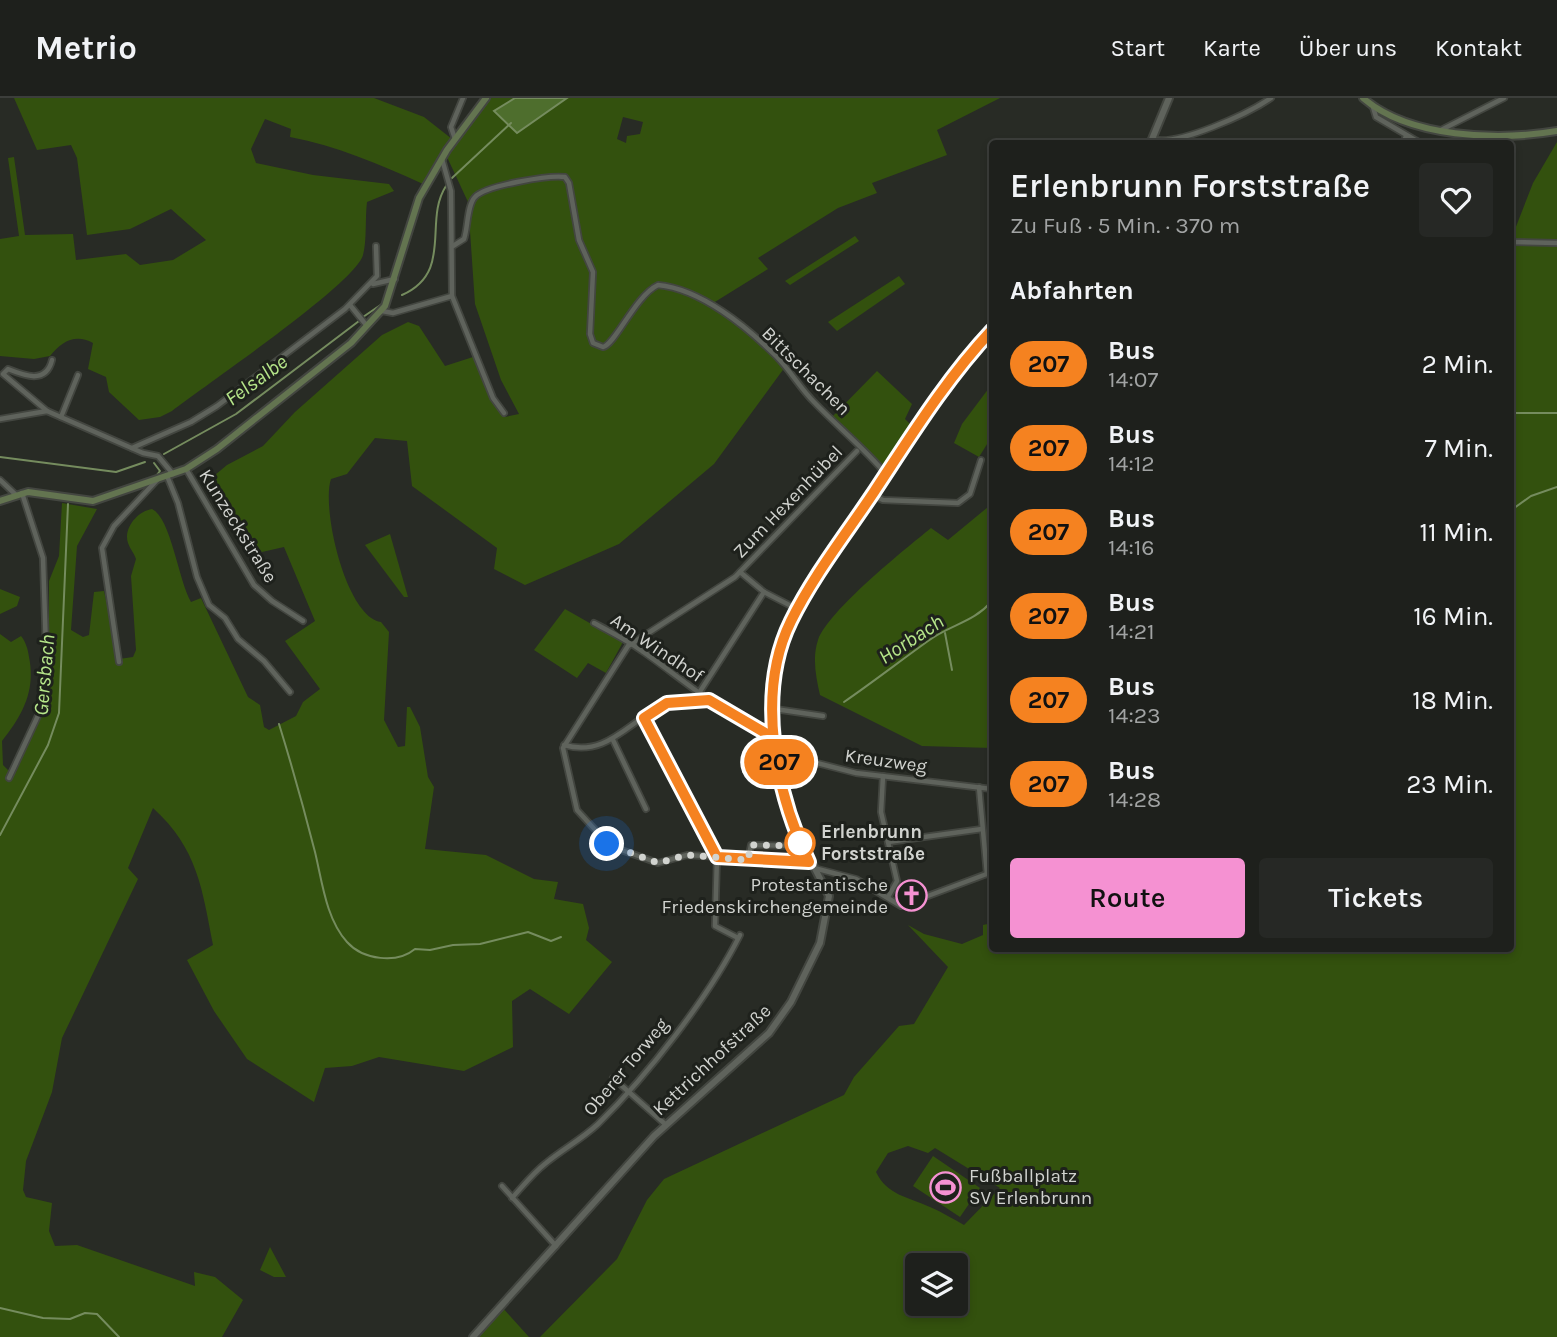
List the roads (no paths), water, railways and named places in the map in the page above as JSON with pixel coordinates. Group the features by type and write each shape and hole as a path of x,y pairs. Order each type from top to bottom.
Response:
{"main road":[{"path":"0,501 19,494 93,501 186,469 230,439 368,328 382,311 395,279 416,206 442,158 486,98"},
{"path":"1363,98 1373,107 1404,124 1441,130 1516,135 1557,131"}],"street":[{"path":"455,139 451,127 463,98"},
{"path":"1151,140 1169,98"},
{"path":"1163,140 1175,139 1248,112 1271,98"},
{"path":"1441,130 1501,99"},
{"path":"1373,107 1376,117 1414,140"},
{"path":"1405,140 1406,136"},
{"path":"442,158 451,187 452,296 493,398 505,413"},
{"name":"Bittschachen","path":"453,246 464,239 473,200 478,194 511,183 565,177 569,183 579,240 593,272 590,334 593,343 603,347 612,343 633,308 658,285 706,302 740,325 776,356 816,404 854,438 886,474"},
{"path":"1514,242 1557,243"},
{"path":"132,448 200,417 350,305 372,284 378,274 376,246"},
{"path":"372,284 395,279"},
{"path":"382,311 394,313 452,296"},
{"path":"350,305 368,328"},
{"name":"Kettrichhofstraße","path":"473,1337 665,1124 769,1033 786,1012 820,943 829,904 828,890 811,865 789,816 777,753 774,709 778,660 797,609 951,377 989,333"},
{"path":"52,360 46,371 31,377 21,376 8,369 3,374 47,411 132,448 158,456 170,475 197,577 209,606 225,618 235,636 264,661 290,692"},
{"path":"61,417 78,374"},
{"path":"0,419 47,411"},
{"name":"Zum Hexenhübel","path":"631,643 740,572 856,452"},
{"path":"872,495 883,500 958,503 970,494 981,460"},
{"name":"Kunzeckstraße","path":"186,469 254,585 303,621"},
{"path":"119,662 103,570 103,548 114,526 158,479"},
{"path":"0,480 19,494 43,558 47,680 43,705 9,778"},
{"path":"740,572 764,592 797,609"},
{"path":"699,693 764,592"},
{"name":"Am Windhof","path":"594,623 631,643 709,700 762,733 776,737"},
{"path":"631,643 564,745 563,759 572,796 584,821 607,844 658,863 687,855 811,865 856,879 903,906 989,873 979,787"},
{"path":"564,745 587,747 612,740 667,703 709,700"},
{"path":"774,709 823,716"},
{"path":"644,718 717,857"},
{"path":"612,740 646,809"},
{"name":"Kreuzweg","path":"777,753 883,776 989,789"},
{"path":"883,776 880,806 897,881 888,897"},
{"path":"888,842 982,829"},
{"path":"748,860 751,845 802,846"},
{"name":"Oberer Torweg","path":"512,1198 543,1165 592,1129 627,1091 709,986 739,937 715,926 717,857"},
{"path":"613,1078 665,1124"},
{"path":"502,1186 556,1247"}],"waterway":[{"name":"Felsalbe","path":"452,178 511,123"},
{"name":"Felsalbe","path":"402,295 418,285 428,273 433,260 440,200 446,186"},
{"name":"Felsalbe","path":"363,317 382,304"},
{"name":"Felsalbe","path":"164,454 236,414 359,321"},
{"name":"Horbach","path":"1514,413 1557,413"},
{"name":"Felsalbe","path":"0,457 116,472 145,462"},
{"path":"154,463 160,471 156,476"},
{"path":"1514,508 1531,496 1557,487"},
{"name":"Gersbach","path":"0,835 48,745 59,713 68,504"},
{"name":"Horbach","path":"844,702 928,641 969,619 989,604"},
{"path":"945,633 952,670"},
{"path":"279,724 307,820 329,911 340,933 354,948 371,956 390,958 408,954 415,949 430,950 453,945 480,944 528,932 551,941 561,937"},
{"path":"0,1308 43,1318 70,1319 85,1313 97,1314 119,1337"}],"place":[{"name":"Erlenbrunn Forststraße","path":"800,843"},
{"name":"Protestantische Friedenskirchengemeinde","path":"911,896"},
{"name":"Fußballplatz SV Erlenbrunn","path":"946,1187"}]}
